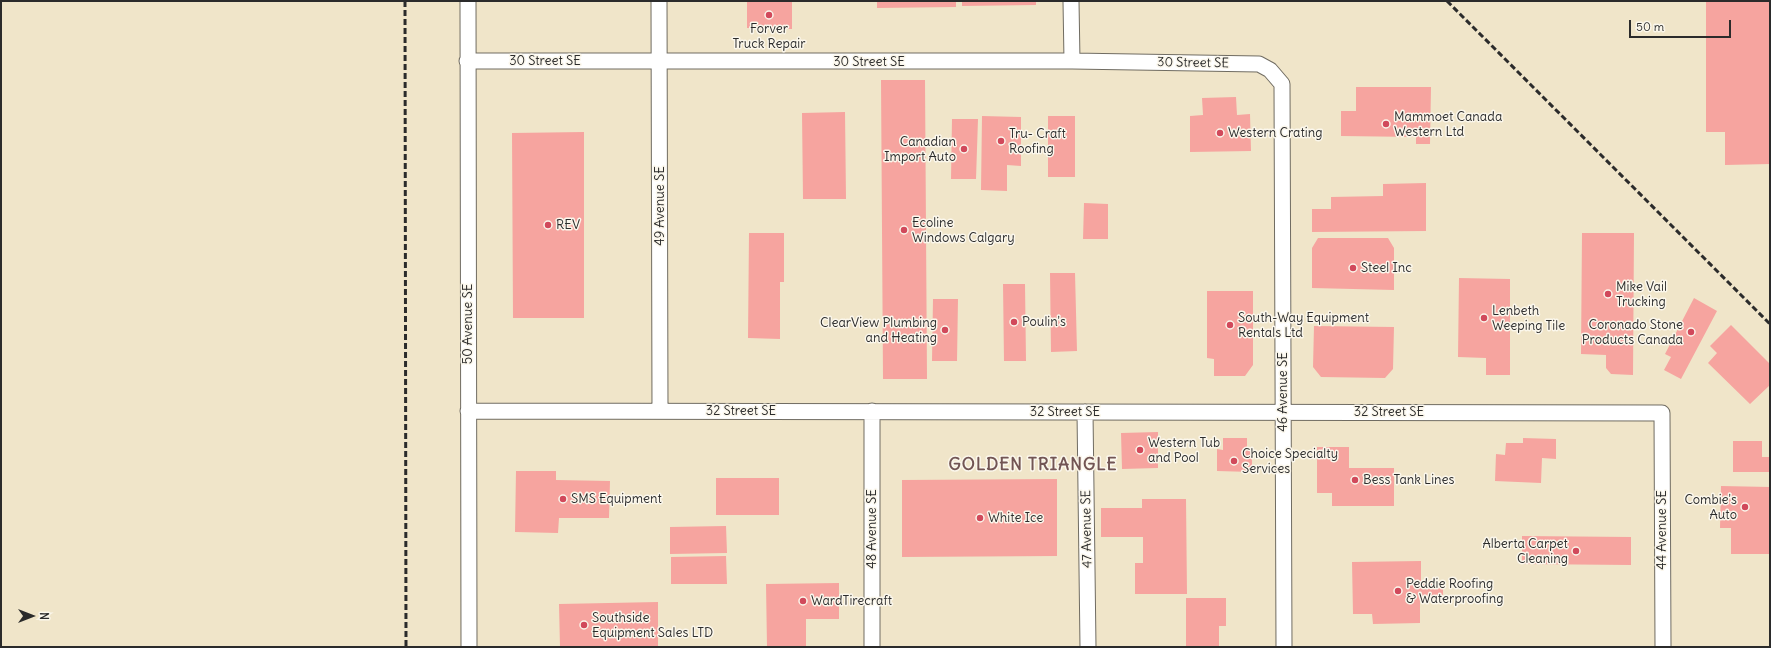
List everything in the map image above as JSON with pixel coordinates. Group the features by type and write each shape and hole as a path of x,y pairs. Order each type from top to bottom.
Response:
{"street":[{"name":"50 Avenue SE","path":"468,1 469,647"},
{"name":"49 Avenue SE","path":"659,1 660,411"},
{"path":"1071,1 1072,61"},
{"name":"30 Street SE","path":"467,61 1072,61 1258,64 1270,70"},
{"name":"46 Avenue SE","path":"1270,70 1282,84 1284,647"},
{"name":"32 Street SE","path":"468,411 1662,413"},
{"name":"48 Avenue SE","path":"872,412 872,647"},
{"name":"47 Avenue SE","path":"1085,412 1088,647"},
{"name":"44 Avenue SE","path":"1662,413 1662,647"}],"building":[{"name":"Forver Truck Repair","path":"747,1 792,1 792,29 747,28"},
{"path":"877,1 956,1 956,7 877,8"},
{"path":"962,1 1036,1 1036,5 962,6"},
{"path":"1706,1 1770,1 1770,164 1725,165 1725,132 1706,132"},
{"name":"Ecoline Windows Calgary","path":"881,80 925,80 927,379 883,379"},
{"name":"Mammoet Canada Western Ltd","path":"1356,87 1431,87 1430,144 1416,144 1416,137 1341,136 1341,111 1356,111"},
{"name":"Western Crating","path":"1236,97 1237,115 1250,114 1251,151 1190,152 1190,116 1203,115 1202,98"},
{"path":"845,112 846,199 803,199 802,113"},
{"name":"Tru- Craft Roofing","path":"982,116 1021,117 1021,166 1007,165 1007,191 981,190"},
{"path":"1048,116 1075,116 1075,177 1048,177"},
{"name":"Canadian Import Auto","path":"952,119 978,119 976,179 951,179"},
{"name":"REV","path":"584,132 584,318 513,318 512,133"},
{"path":"1426,183 1426,231 1312,232 1312,209 1331,209 1331,197 1383,196 1383,184"},
{"path":"1084,203 1108,204 1108,239 1083,239"},
{"path":"749,233 784,233 784,282 780,282 780,339 748,338"},
{"name":"Mike Vail Trucking","path":"1582,233 1634,233 1633,375 1611,374 1606,368 1606,355 1581,354"},
{"name":"Steel Inc","path":"1318,238 1388,238 1394,248 1394,290 1312,288 1312,248"},
{"path":"1050,273 1075,273 1077,351 1051,352"},
{"name":"Lenbeth Weeping Tile","path":"1459,278 1510,279 1510,375 1486,375 1486,358 1458,357"},
{"name":"Poulin's","path":"1003,284 1025,284 1026,361 1004,361"},
{"name":"South-Way Equipment Rentals Ltd","path":"1207,291 1253,291 1253,365 1245,376 1214,376 1214,359 1207,358"},
{"name":"Coronado Stone Products Canada","path":"1694,298 1717,311 1681,379 1664,370 1671,357 1665,354"},
{"name":"ClearView Plumbing and Heating","path":"933,299 958,299 957,361 932,361"},
{"path":"1731,325 1770,364 1770,385 1750,404 1708,363 1717,353 1710,346"},
{"path":"1314,326 1394,327 1393,369 1385,378 1321,377 1313,367"},
{"name":"Western Tub and Pool","path":"1158,432 1158,468 1122,469 1121,433"},
{"name":"Choice Specialty Services","path":"1223,438 1247,438 1247,448 1252,448 1252,472 1217,471 1217,449 1223,450"},
{"path":"1523,438 1556,439 1556,459 1542,458 1541,483 1495,481 1496,454 1505,455 1506,443 1523,443"},
{"path":"1733,441 1762,441 1762,457 1770,457 1770,472 1733,472"},
{"name":"Bess Tank Lines","path":"1317,447 1349,447 1349,468 1394,468 1394,506 1332,506 1332,493 1317,493"},
{"name":"SMS Equipment","path":"516,471 556,471 556,480 610,481 609,518 559,518 558,533 515,532"},
{"path":"716,478 779,478 779,515 716,515"},
{"name":"White Ice","path":"1057,479 1057,556 902,557 902,480"},
{"name":"Combie's Auto","path":"1721,486 1770,487 1770,554 1731,554 1731,528 1720,528"},
{"path":"1142,499 1186,499 1187,594 1135,594 1135,563 1143,563 1143,537 1101,537 1101,508 1142,508"},
{"path":"726,526 727,553 670,554 670,527"},
{"name":"Alberta Carpet Cleaning","path":"1522,536 1631,537 1631,565 1522,564"},
{"path":"726,556 727,584 671,584 671,557"},
{"name":"Peddie Roofing & Waterproofing","path":"1421,561 1421,584 1443,584 1443,598 1420,599 1420,623 1373,624 1372,614 1353,614 1352,562"},
{"name":"WardTirecraft","path":"839,583 839,619 806,619 806,647 767,647 766,584"},
{"path":"1186,598 1226,598 1226,626 1219,626 1219,647 1186,647"},
{"path":"658,602 658,647 560,647 559,604"}],"railway":[{"path":"405,1 406,647"},
{"path":"1447,1 1770,324"}],"place":[{"name":"Forver Truck Repair","path":"769,15"},
{"name":"Mammoet Canada Western Ltd","path":"1386,124"},
{"name":"Western Crating","path":"1220,133"},
{"name":"Tru- Craft Roofing","path":"1001,141"},
{"name":"Canadian Import Auto","path":"964,149"},
{"name":"REV","path":"548,225"},
{"name":"Ecoline Windows Calgary","path":"904,230"},
{"name":"Steel Inc","path":"1353,268"},
{"name":"Mike Vail Trucking","path":"1608,294"},
{"name":"Lenbeth Weeping Tile","path":"1484,318"},
{"name":"Poulin's","path":"1014,322"},
{"name":"South-Way Equipment Rentals Ltd","path":"1230,325"},
{"name":"ClearView Plumbing and Heating","path":"945,330"},
{"name":"Coronado Stone Products Canada","path":"1691,332"},
{"name":"Western Tub and Pool","path":"1140,450"},
{"name":"Choice Specialty Services","path":"1234,461"},
{"name":"Bess Tank Lines","path":"1355,480"},
{"name":"SMS Equipment","path":"563,499"},
{"name":"Combie's Auto","path":"1745,507"},
{"name":"White Ice","path":"980,518"},
{"name":"Alberta Carpet Cleaning","path":"1576,551"},
{"name":"Peddie Roofing & Waterproofing","path":"1398,591"},
{"name":"WardTirecraft","path":"803,601"},
{"name":"Southside Equipment Sales LTD","path":"584,625"}],"district":[{"name":"GOLDEN TRIANGLE","path":"1033,465"}]}
